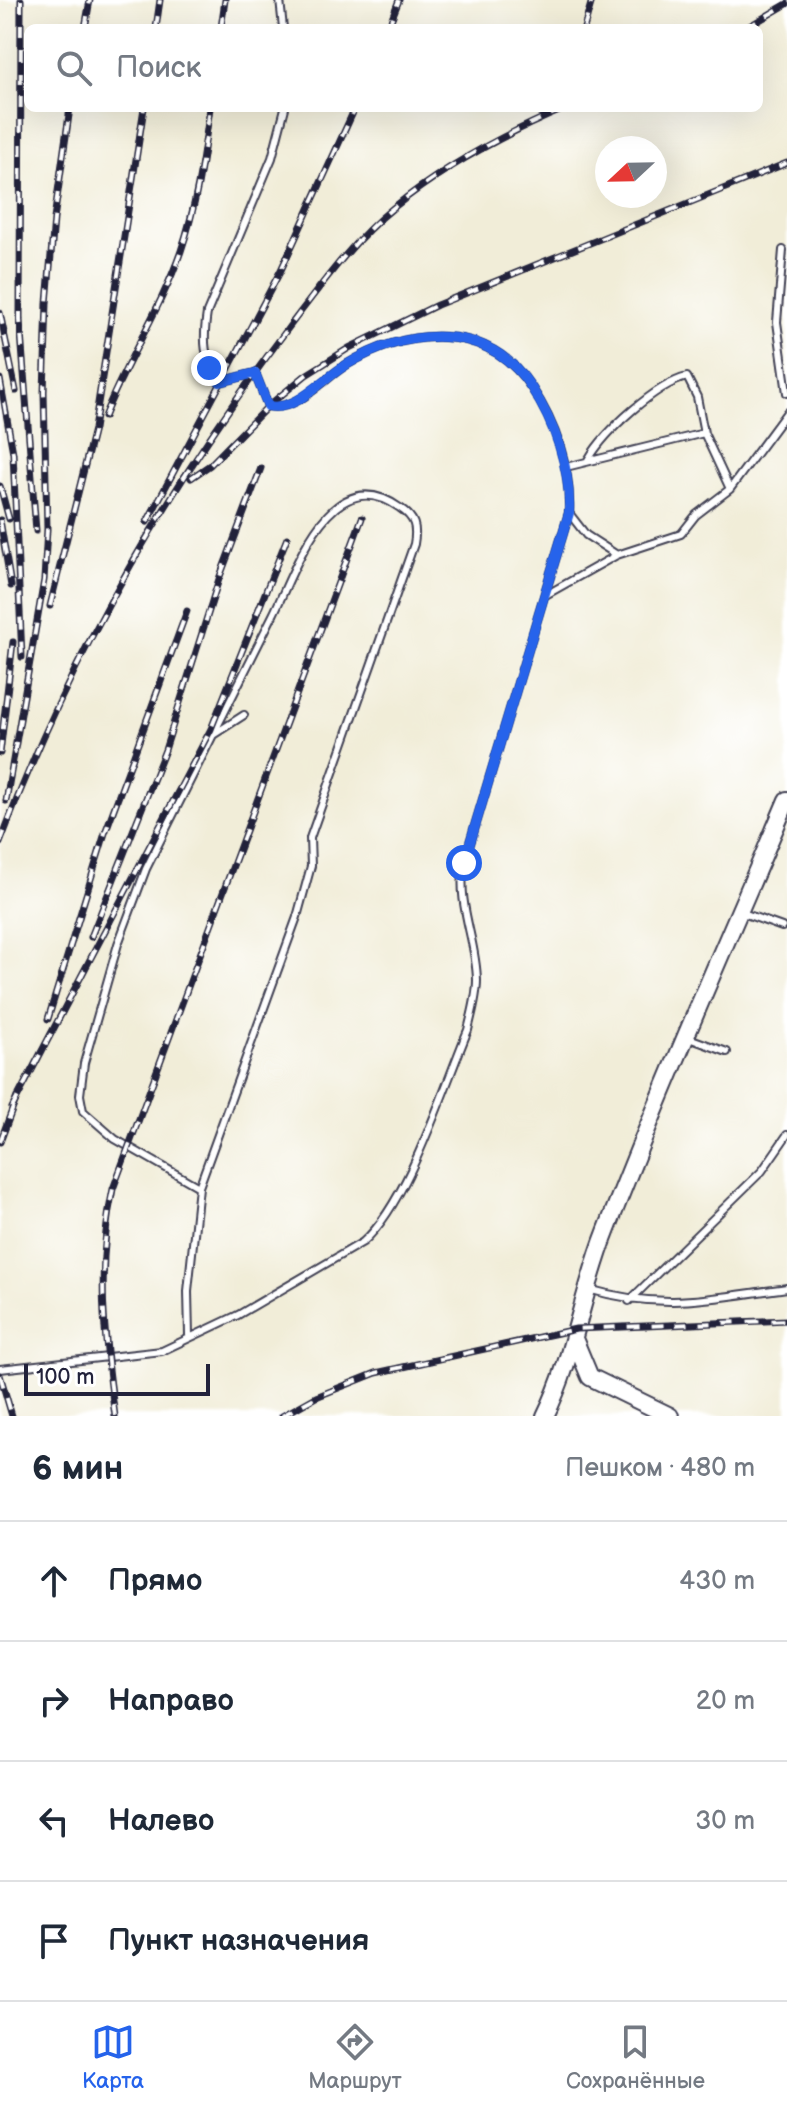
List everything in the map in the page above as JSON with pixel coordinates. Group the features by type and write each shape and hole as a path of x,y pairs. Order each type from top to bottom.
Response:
{"main road":[{"path":"545,1416 574,1340 585,1288 686,1037 787,800"},
{"path":"574,1340 590,1377 670,1416"}],"lane":[{"path":"280,0 283,24"},
{"path":"0,1369 162,1351 189,1335 219,1325 363,1242 379,1228 396,1200 468,1030 475,1002 475,958 461,903 464,863 569,513 566,467 538,397 517,367 486,347 462,338 433,335 379,347 345,366 291,404 278,408 268,406 255,373 220,382 209,368 203,335 207,313 272,158 284,112"},
{"path":"783,250 777,322 787,393"},
{"path":"588,460 599,442 617,424 667,382 687,377 697,397 704,433 730,489"},
{"path":"544,596 617,555 681,534 696,515 730,489 787,412"},
{"path":"566,467 704,433"},
{"path":"189,1335 188,1291 199,1187 297,917 311,866 310,838 414,544 417,528 410,514 391,502 366,496 347,501 330,513 309,536 289,584 152,856 118,944 84,1063 80,1095 83,1111 115,1139 199,1187"},
{"path":"569,513 586,535 617,555"},
{"path":"213,735 244,715"},
{"path":"740,912 782,927"},
{"path":"686,1037 727,1052"},
{"path":"629,1301 762,1171 787,1135"},
{"path":"585,1288 629,1301 674,1303 787,1288"}],"railway":[{"path":"21,0 20,320 36,531"},
{"path":"86,24 90,0"},
{"path":"157,24 160,0"},
{"path":"222,24 225,0"},
{"path":"390,24 399,0"},
{"path":"585,24 592,0"},
{"path":"753,24 787,4"},
{"path":"6,801 44,580 47,529 44,392 47,303 54,219 69,112"},
{"path":"50,606 94,429 143,112"},
{"path":"104,417 164,294 181,251 195,198 209,112"},
{"path":"147,522 281,270 353,112"},
{"path":"0,843 57,708 124,577 201,451 311,298 363,236 413,192 476,152 557,112"},
{"path":"191,478 210,465 268,406 306,375 349,348 437,305 787,163"},
{"path":"0,313 16,391"},
{"path":"0,379 13,453 22,657"},
{"path":"91,937 165,750 219,579 261,468"},
{"path":"0,486 9,519"},
{"path":"115,1416 103,1275 113,1189 362,518"},
{"path":"0,520 11,586"},
{"path":"12,1108 211,729 287,538"},
{"path":"48,1019 105,833 187,611"},
{"path":"0,753 13,642"},
{"path":"0,1142 17,1097"},
{"path":"282,1416 316,1397 376,1373 576,1329 787,1320"},
{"path":"0,1375 12,1416"}],"route":[{"path":"209,368 220,382 255,373 268,406 278,408 291,404 345,366 379,347 433,335 462,338 486,347 517,367 538,397 566,467 570,490 569,513 464,863"}]}
